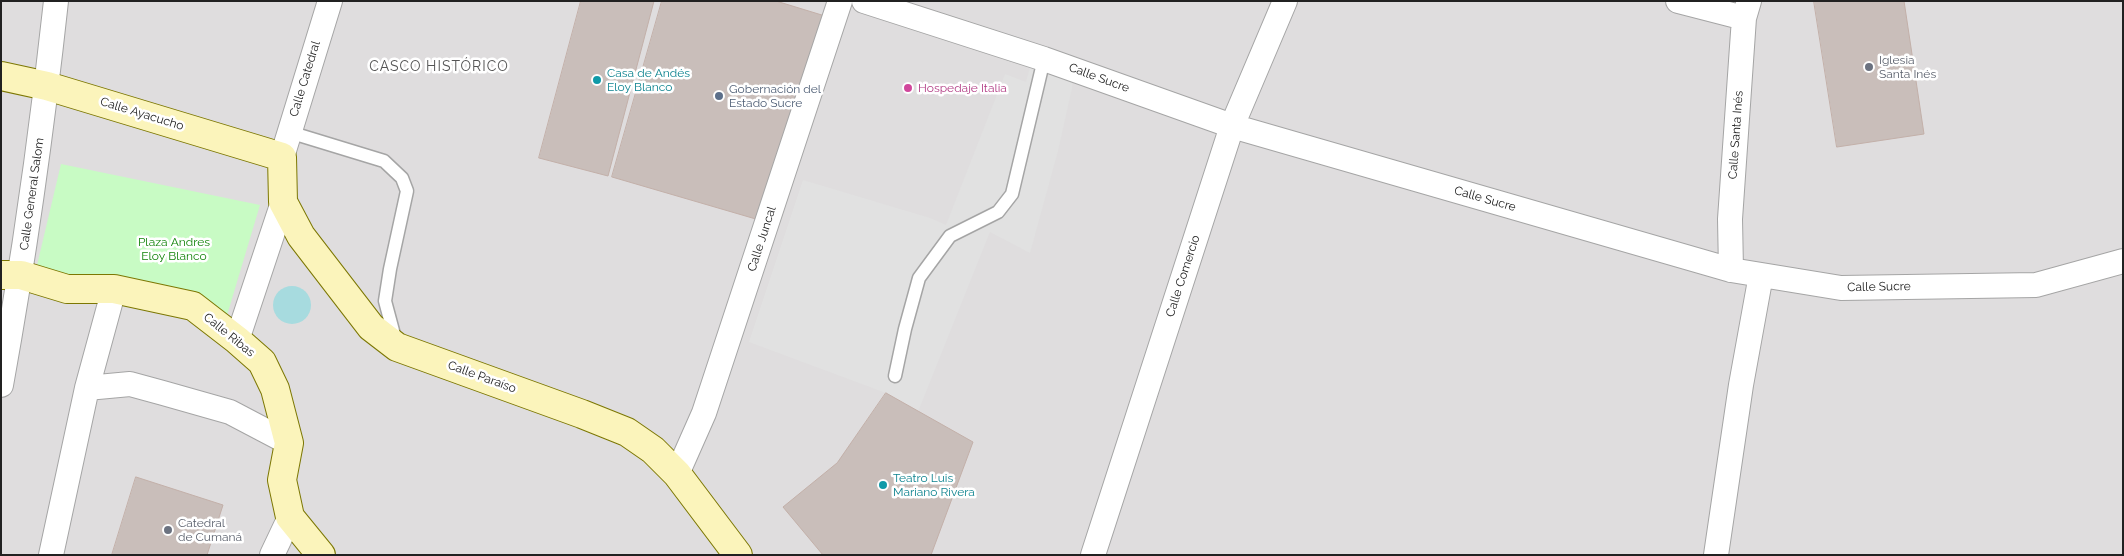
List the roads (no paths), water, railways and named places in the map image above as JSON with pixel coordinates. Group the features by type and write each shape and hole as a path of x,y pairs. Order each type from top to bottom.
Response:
{"street":[{"name":"Calle General Salom","path":"1,385 11,275 47,86 56,1"},
{"name":"Calle Catedral","path":"285,144 330,1"},
{"name":"Calle Juncal","path":"677,474 704,413 840,1"},
{"name":"Calle Sucre","path":"864,1 1044,59 1232,126 1731,270 1841,288 2036,285 2123,260"},
{"name":"Calle Comercio","path":"1093,555 1232,126 1285,1"},
{"path":"1678,1 1746,10"},
{"name":"Calle Santa Inés","path":"1731,270 1730,220 1746,10"},
{"name":"Calle Ayacucho","path":"1,76 285,144"},
{"name":"Calle Paraíso","path":"285,144 283,202 302,236 371,327 398,347 627,432 653,450 677,474 738,555"},
{"path":"237,340 283,202"},
{"name":"Calle Ribas","path":"11,275 66,289 114,289 193,306 262,362 275,389 288,444 282,480 290,517 321,555"},
{"path":"1716,555 1741,385 1762,275"},
{"path":"51,555 87,388 114,289"},
{"path":"87,388 130,384 163,392 230,412 288,444"},
{"path":"272,555 290,517"}],"lane":[{"path":"895,376 919,278 950,236 998,212 1012,194 1044,59"},
{"path":"285,144 384,161 402,178 407,191 385,301 398,347"}],"water":[{"path":"292,286 306,291 311,305 306,319 292,324 278,319 273,305 278,291"}],"place":[{"name":"Iglesia Santa Inés","path":"1869,67"},
{"name":"Casa de Andés Eloy Blanco","path":"597,80"},
{"name":"Hospedaje Italia","path":"908,88"},
{"name":"Gobernación del Estado Sucre","path":"719,96"},
{"name":"Teatro Luis Mariano Rivera","path":"883,485"},
{"name":"Catedral de Cumaná","path":"168,530"}],"district":[{"name":"CASCO HISTÓRICO","path":"439,67"}],"park label":[{"name":"Plaza Andres Eloy Blanco","path":"174,249"}]}
